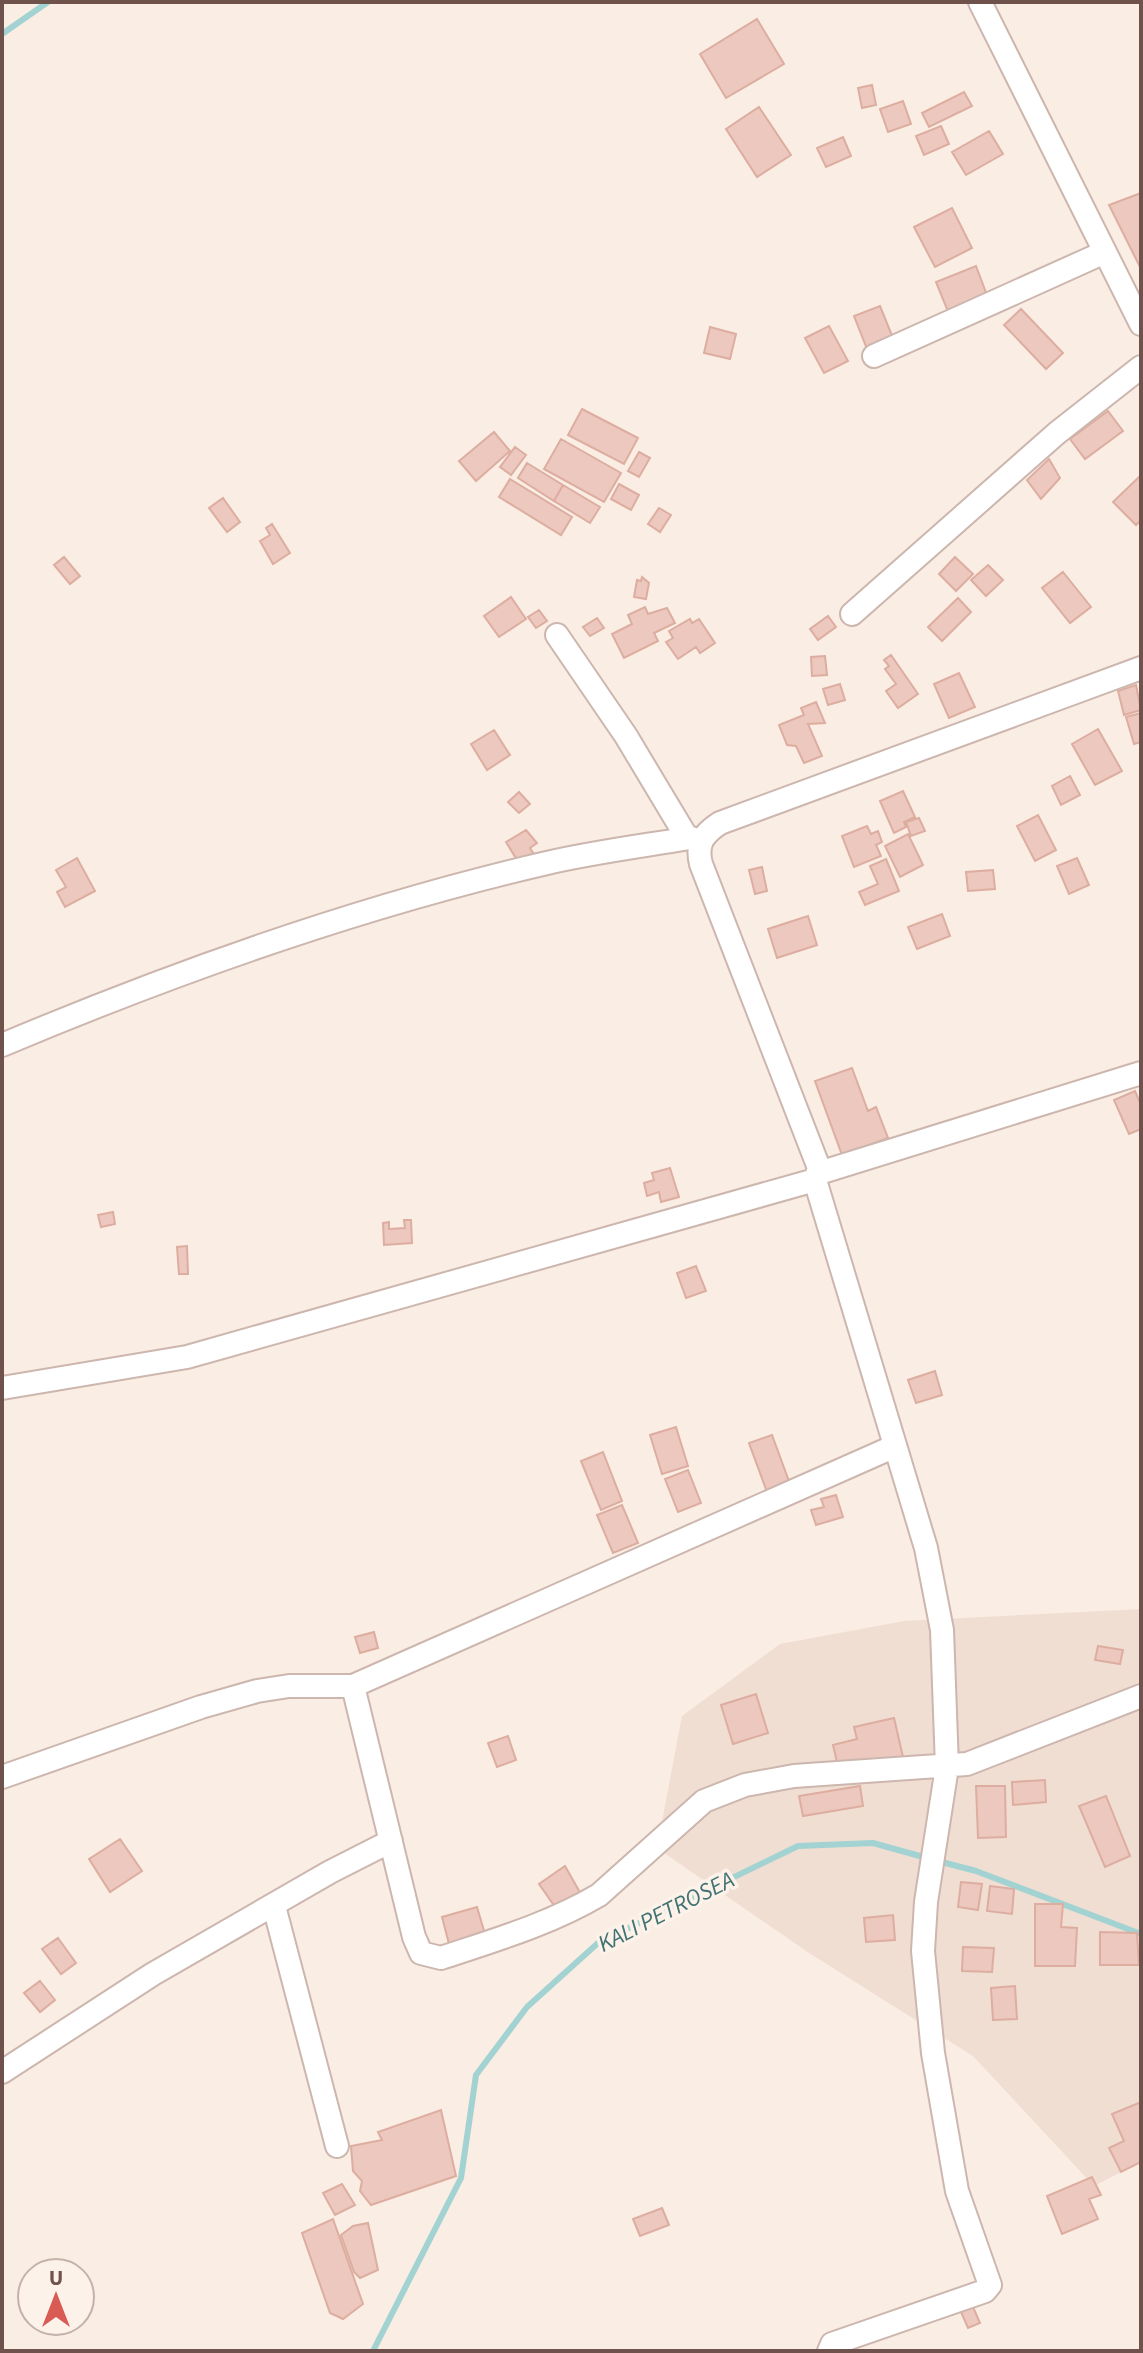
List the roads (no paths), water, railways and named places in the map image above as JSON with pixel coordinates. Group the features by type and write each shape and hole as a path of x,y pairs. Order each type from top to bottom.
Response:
{"street":[{"path":"980,2 1141,324"},
{"path":"874,356 976,314 1105,252"},
{"path":"852,614 1057,433 1141,367"},
{"path":"557,635 695,840 701,864 817,1177 893,1447 926,1548 942,1630 947,1767 923,1934 933,2053 959,2200 990,2285 985,2291 832,2344 829,2351"},
{"path":"2,1045 99,1004 323,925 548,862 695,840 720,823 1141,668"},
{"path":"2,1388 187,1357 817,1177 1141,1073"},
{"path":"2,1777 201,1707 257,1691 289,1686 353,1686 893,1447"},
{"path":"353,1686 414,1937 421,1953 441,1958 581,1906 599,1895 704,1801 745,1785 794,1776 947,1767 980,1760 1141,1696"},
{"path":"2,2072 153,1974 391,1841"},
{"path":"274,1906 337,2146"}],"waterway":[{"path":"2,34 48,2"},
{"name":"KALI PETROSEA","path":"373,2351 461,2178 476,2075 527,2007 598,1943 798,1846 873,1843 927,1858"},
{"name":"KALI PETROSEA","path":"938,1861 976,1871 1141,1934"}]}
